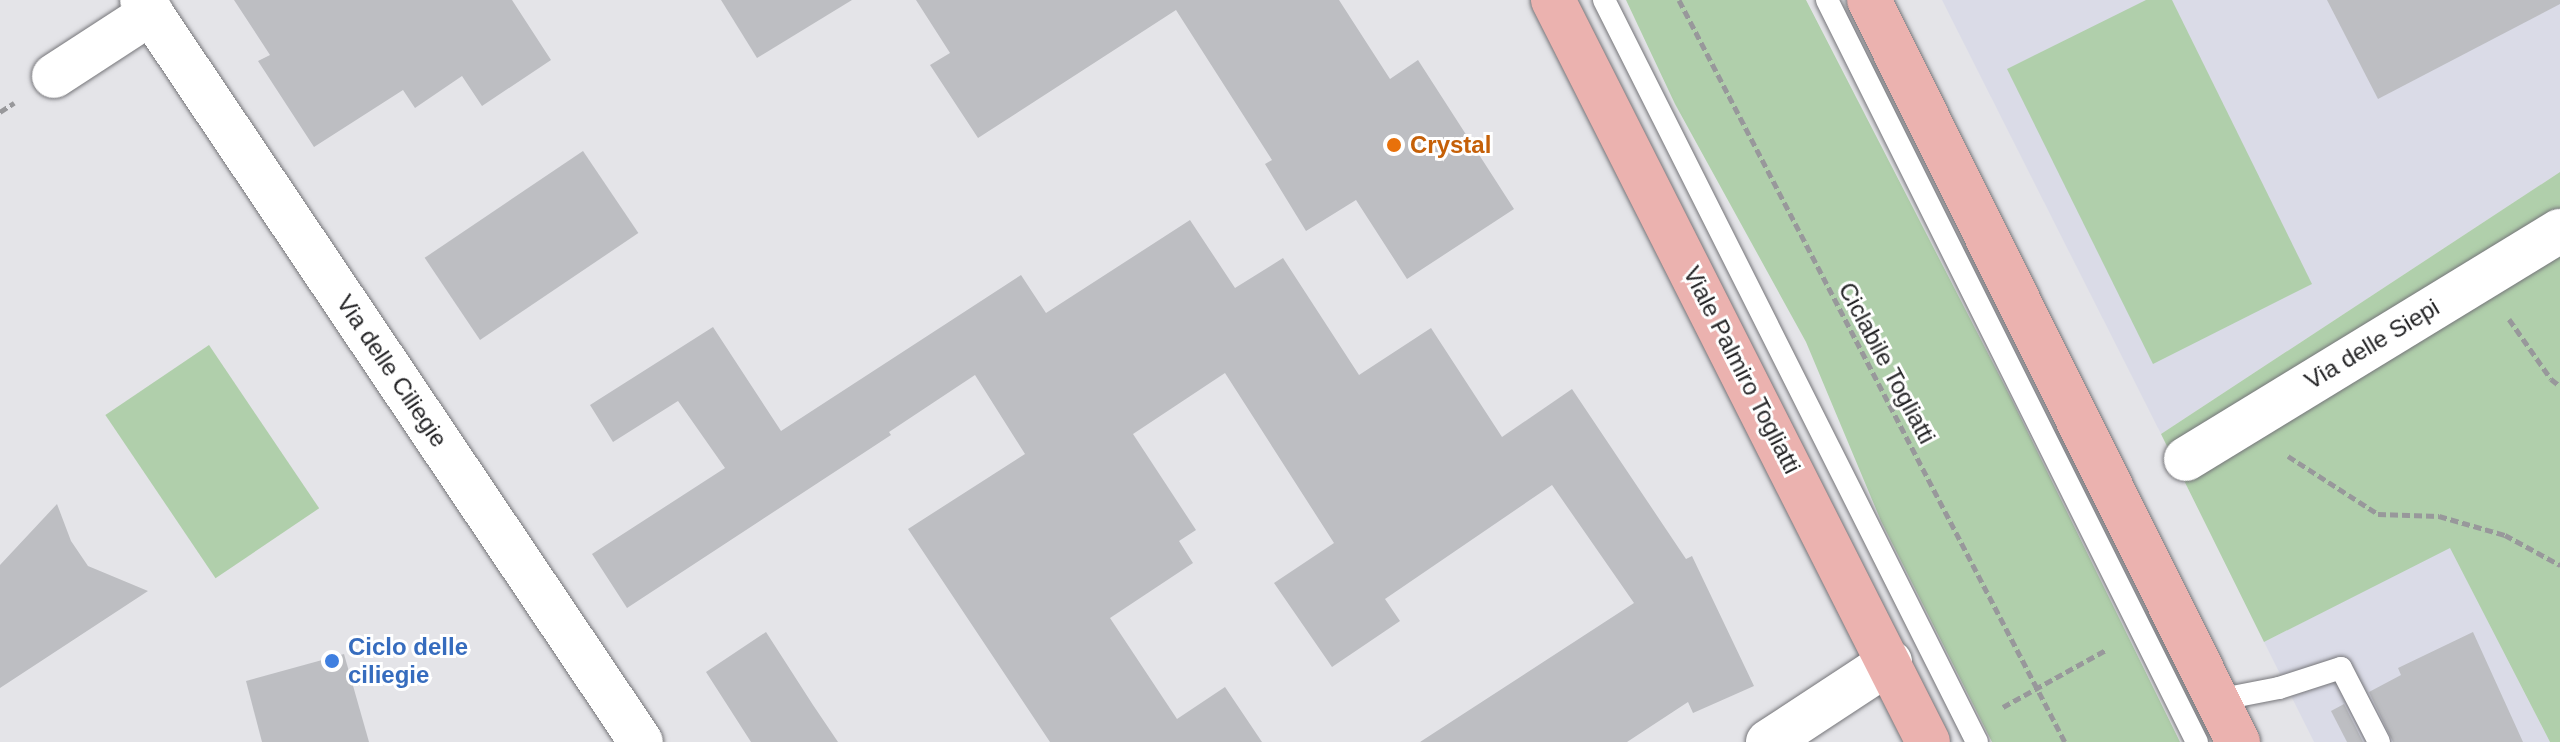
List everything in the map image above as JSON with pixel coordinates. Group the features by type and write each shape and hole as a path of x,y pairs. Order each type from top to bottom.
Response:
{"main road":[{"name":"Viale Palmiro Togliatti","path":"1553,0 1928,742"},
{"path":"1869,0 2238,742"}],"street":[{"path":"54,76 147,6"},
{"name":"Via delle Ciliegie","path":"147,6 641,742"},
{"name":"Via delle Siepi","path":"2186,459 2560,231"},
{"path":"1768,742 1890,662"}],"lane":[{"name":"Viale Palmiro Togliatti","path":"1604,0 1977,742"},
{"path":"1827,0 2197,742"},
{"path":"2217,700 2279,688 2341,668 2379,742"}],"path":[{"name":"Ciclabile Togliatti","path":"1679,0 2065,742"},
{"path":"2479,280 2551,379 2560,386"},
{"path":"2258,413 2284,453 2378,514 2439,516 2505,535 2560,565"},
{"path":"1994,711 2115,645"}],"shaded area":[{"path":"1942,0 2560,0 2560,172 2161,434"},
{"path":"2450,547 2550,742 2314,742 2264,642"}],"green space":[{"path":"1626,0 1806,0 2012,400 2180,742 1992,742 1881,521 1806,342 1675,104"},
{"path":"2146,0 2172,0 2312,284 2153,364 2007,69"},
{"path":"2560,172 2560,742 2550,742 2450,548 2264,642 2161,434"},
{"path":"209,345 319,508 216,578 105,415"}],"building":[{"path":"234,0 512,0 551,60 482,106 462,76 415,108 403,90 314,147 258,61 270,55"},
{"path":"721,0 852,0 757,58"},
{"path":"916,0 1339,0 1390,79 1418,60 1514,209 1407,279 1356,200 1306,231 1265,164 1272,160 1176,10 978,138 930,65 950,53"},
{"path":"2327,0 2560,0 2560,4 2378,99"},
{"path":"583,151 638,233 480,340 425,258"},
{"path":"1190,220 1235,288 1283,258 1359,375 1431,328 1502,437 1572,389 1686,559 1692,556 1754,686 1693,713 1688,702 1627,742 1420,742 1634,603 1552,485 1385,599 1400,621 1332,667 1274,583 1334,543 1225,373 1133,434 1196,530 1179,541 1193,563 1110,618 1177,719 1225,687 1262,742 1050,742 908,529 1025,454 975,375 889,432 891,435 627,608 592,554 725,468 678,401 613,442 590,405 713,327 781,431 1021,275 1046,313"},
{"path":"57,504 71,541 88,566 148,591 0,688 0,565"},
{"path":"766,632 838,742 751,742 706,672"},
{"path":"2473,632 2523,742 2393,742 2369,692 2401,675 2398,668"},
{"path":"344,654 369,742 262,742 246,681"},
{"path":"2344,704 2363,742 2347,742 2331,711"}],"place":[{"name":"Crystal","path":"1394,145"},
{"name":"Ciclo delle ciliegie","path":"332,661"}]}
